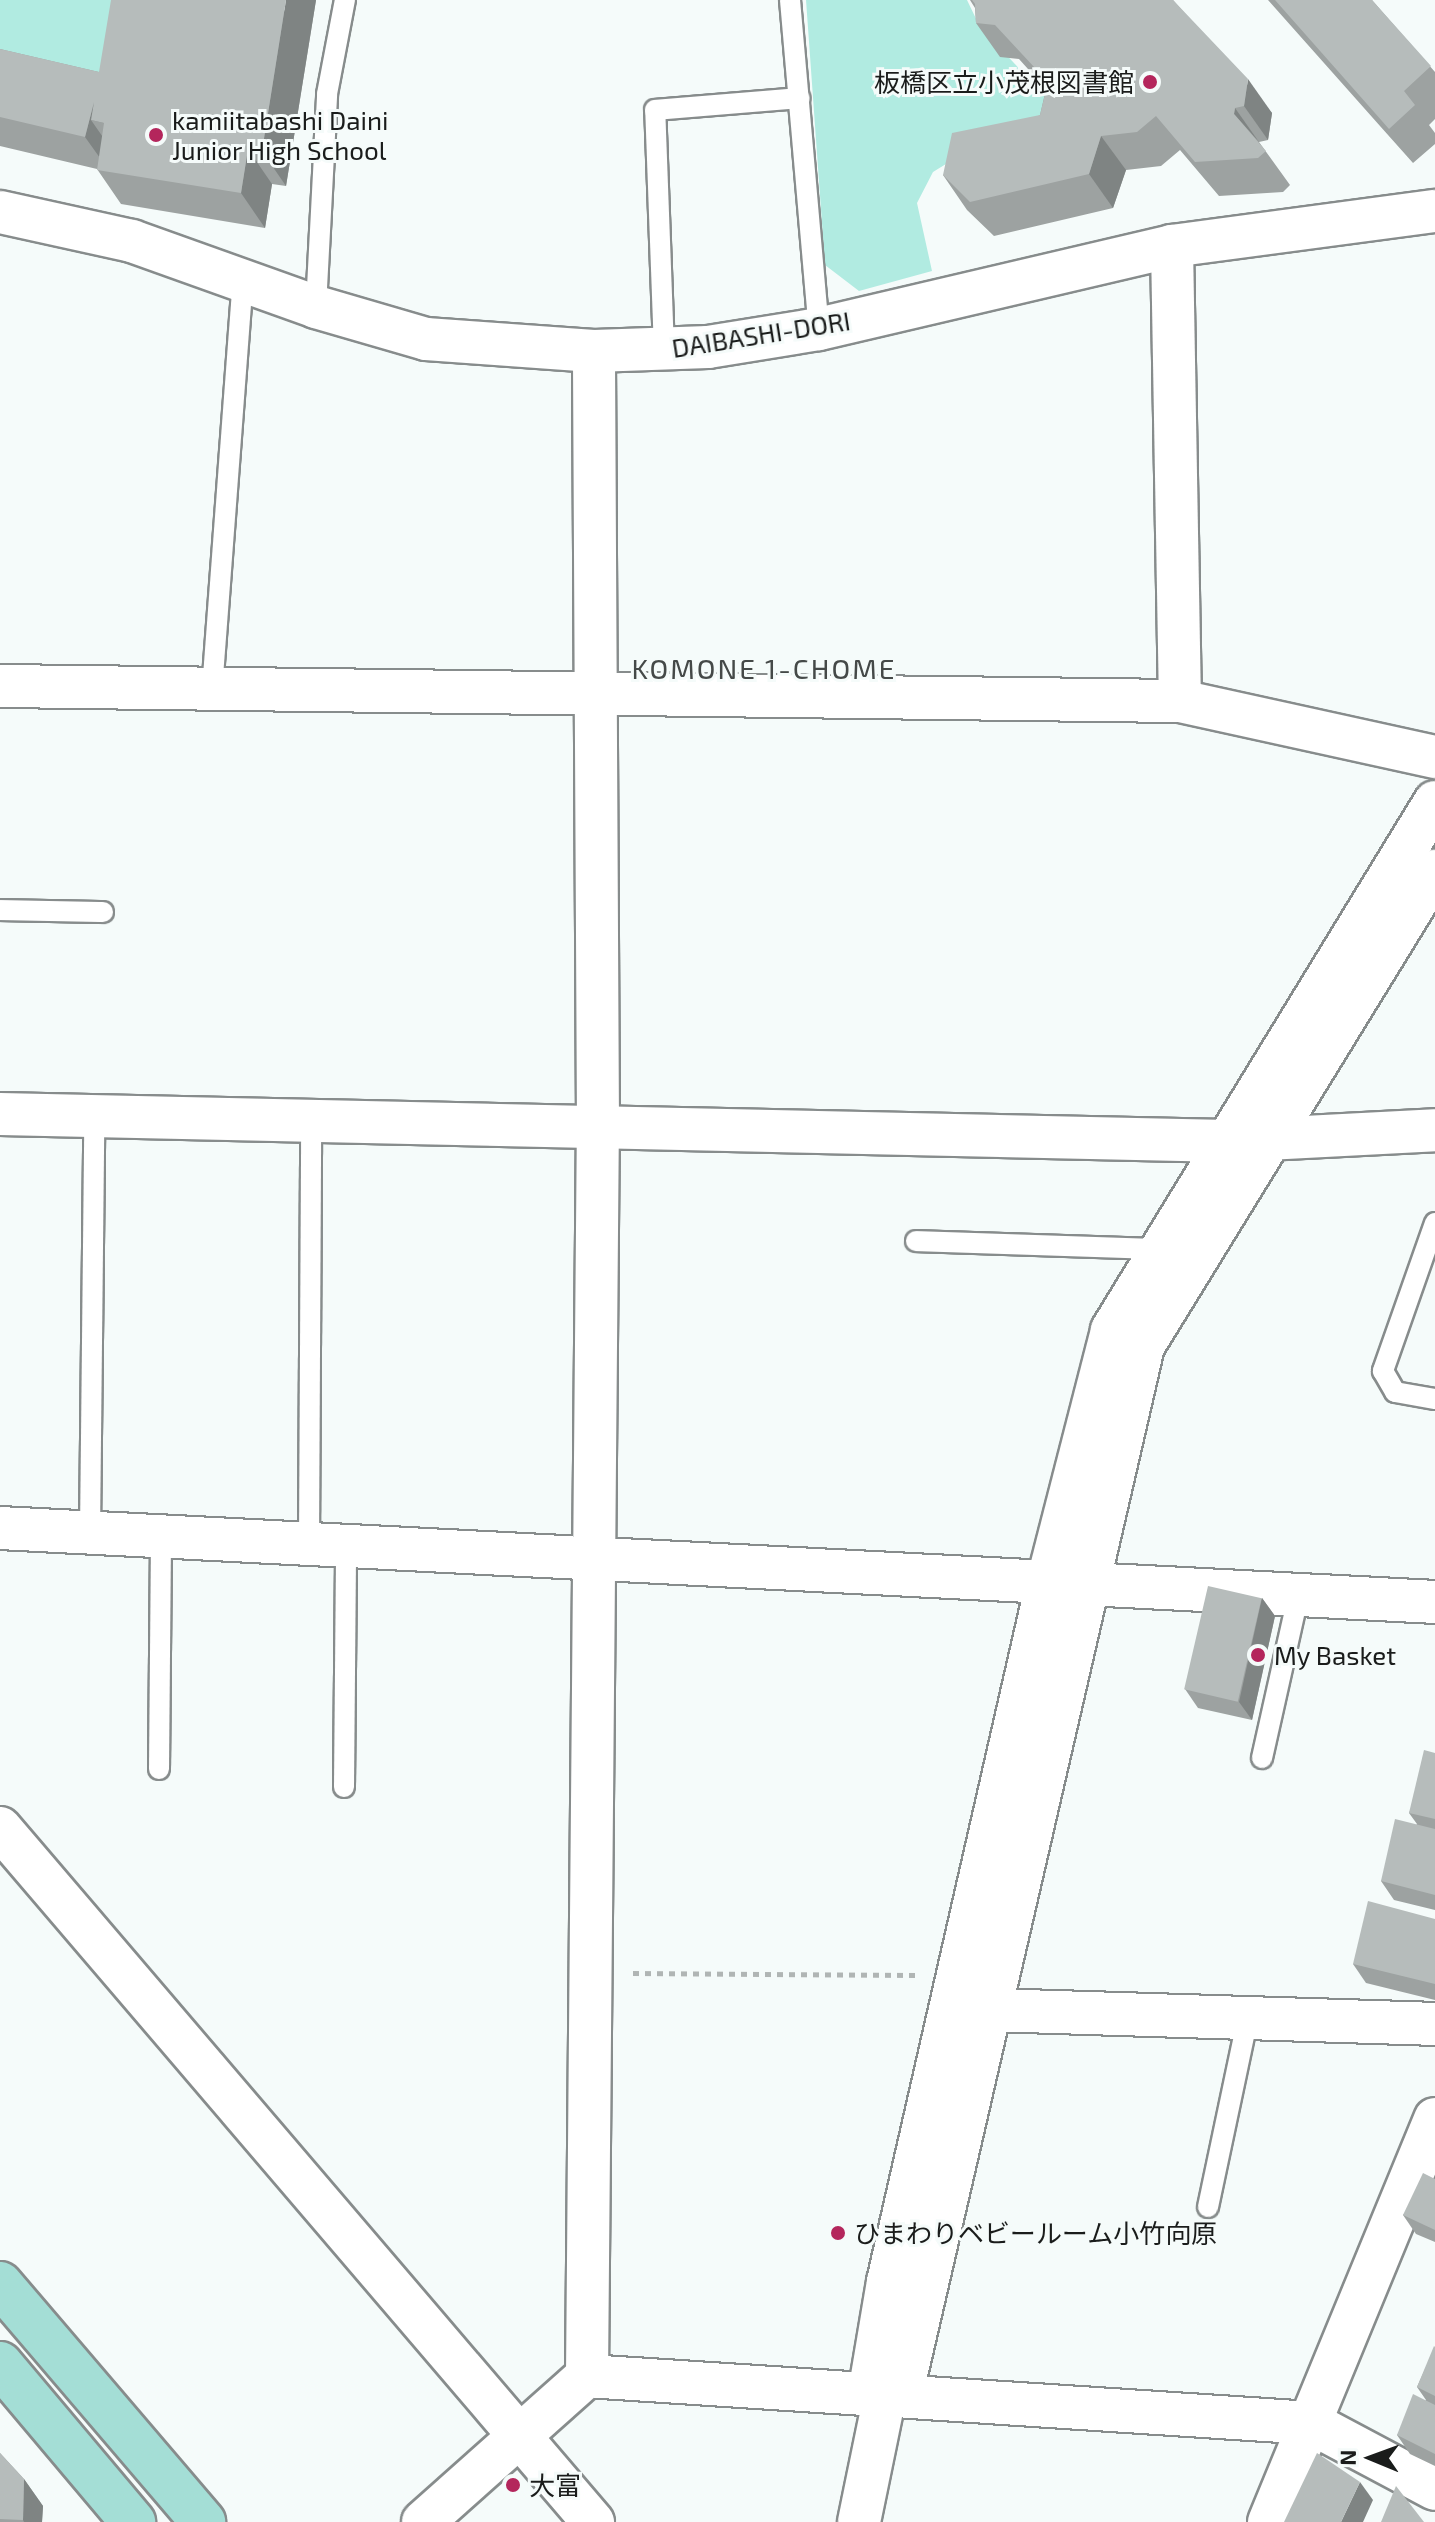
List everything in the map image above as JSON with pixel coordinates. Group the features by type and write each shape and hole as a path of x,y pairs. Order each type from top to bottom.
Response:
{"main road":[{"path":"0,2284 203,2522"},
{"path":"0,2364 18,2407 133,2522"}],"street":[{"name":"DAIBASHI-DORI","path":"0,212 132,241 316,307 426,339 594,351 664,350 819,329 1172,246 1435,211"},
{"path":"1172,246 1180,701"},
{"path":"587,2376 598,1125 599,695 594,351"},
{"path":"0,686 1180,701 1435,757"},
{"path":"859,2522 967,1998 1067,1581 1112,1330 1435,802"},
{"path":"1067,1581 1143,1346 1269,1136 1435,871"},
{"path":"0,1114 1228,1141 1269,1136 1435,1130"},
{"path":"0,1528 594,1556 1435,1602"},
{"path":"0,1828 593,2522"},
{"path":"967,1998 1248,2018 1435,2024"},
{"path":"1269,2522 1435,2119"},
{"path":"423,2522 587,2376 1311,2423 1435,2489"}],"lane":[{"path":"316,307 327,94 345,0"},
{"path":"790,0 819,329"},
{"path":"664,350 655,110 800,98"},
{"path":"212,690 243,280"},
{"path":"0,910 103,912"},
{"path":"90,1533 94,1118"},
{"path":"311,1119 328,1544 344,1787"},
{"path":"1435,1223 1383,1371 1395,1392 1435,1399"},
{"path":"916,1241 1161,1249"},
{"path":"159,1769 161,1537"},
{"path":"1262,1758 1299,1593"},
{"path":"1208,2207 1248,2018"}],"path":[{"path":"592,1972 967,1998"}],"green space":[{"path":"0,0 121,0 105,85 0,62"},
{"path":"806,0 967,0 980,27 1064,116 967,151 933,172 917,203 932,271 859,291 825,265"}],"building":[{"path":"111,0 286,0 262,151 248,149 241,193 97,170 104,123 91,120 94,102 85,137 0,117 0,49 99,72"},
{"path":"972,0 1173,0 1248,79 1244,106 1235,108 1234,114 1266,151 1258,158 1195,162 1156,116 1137,132 1101,136 1089,174 970,202 943,175 952,133 1040,115 1048,82 995,25 976,23"},
{"path":"1275,0 1372,0 1431,66 1404,91 1415,105 1389,129"},
{"path":"1208,1586 1262,1598 1238,1702 1184,1689"},
{"path":"1424,1750 1435,1753 1435,1819 1409,1813"},
{"path":"1395,1819 1435,1829 1435,1895 1381,1881"},
{"path":"1368,1901 1435,1919 1435,1984 1353,1964"},
{"path":"1423,2173 1435,2179 1435,2230 1403,2215"},
{"path":"1435,2347 1435,2396 1417,2387"},
{"path":"1413,2394 1435,2405 1435,2454 1397,2435"},
{"path":"0,2453 24,2479 23,2520 0,2519"},
{"path":"1317,2453 1360,2482 1341,2522 1284,2522"},
{"path":"1396,2486 1424,2522 1381,2522"}],"place":[{"name":"板橋区立小茂根図書館","path":"1150,82"},
{"name":"kamiitabashi Daini Junior High School","path":"156,135"},
{"name":"My Basket","path":"1258,1655"},
{"name":"ひまわりベビールーム小竹向原","path":"838,2233"},
{"name":"大富","path":"513,2485"}],"district":[{"name":"KOMONE 1-CHOME","path":"764,668"}]}
